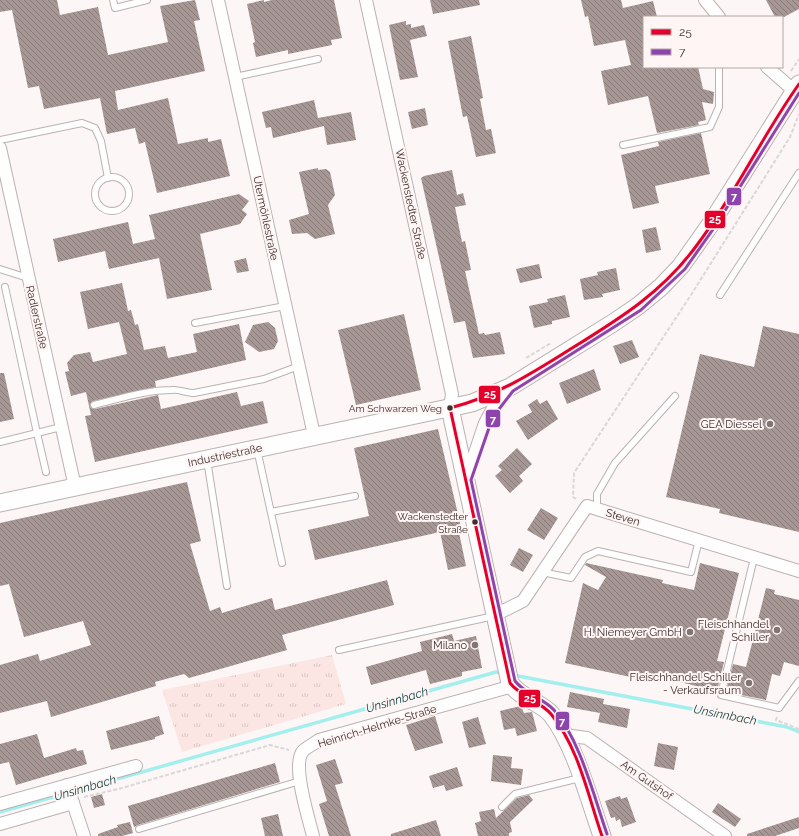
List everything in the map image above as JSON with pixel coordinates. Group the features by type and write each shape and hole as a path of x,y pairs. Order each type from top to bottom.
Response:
{"street":[{"name":"Utermöhlestraße","path":"218,0 314,435"},
{"name":"Wackenstedter Straße","path":"366,0 452,394 450,408"},
{"path":"705,0 718,16"},
{"path":"602,836 582,778 564,734 551,713 529,699 510,679 450,408 472,403 510,387 638,306 681,266 710,225 797,89 768,68"},
{"name":"Radlerstraße","path":"0,148 75,487"},
{"path":"466,480 485,423 492,410 510,387"},
{"name":"Industriestraße","path":"0,503 314,435 450,408"},
{"name":"Steven","path":"495,615 523,600 587,506 799,571"},
{"name":"Heinrich-Helmke-Straße","path":"303,751 319,740 510,679"},
{"name":"Am Gutshof","path":"564,734 587,738 725,836"},
{"path":"303,751 299,763 300,781 313,836"},
{"path":"0,824 136,766"},
{"path":"0,804 70,795"},
{"path":"70,795 84,836"}],"lane":[{"path":"113,0 115,8 147,0"},
{"path":"235,77 318,59"},
{"path":"623,144 710,127 719,107 719,68"},
{"path":"0,140 82,123 95,128 101,141 108,178"},
{"path":"720,295 799,173"},
{"path":"108,178 121,180 128,191 126,203 115,210 109,211 103,208 95,198 98,185 108,178"},
{"path":"0,269 28,278"},
{"path":"5,287 46,472"},
{"path":"195,323 285,306"},
{"path":"94,405 174,389 186,393 194,393 264,379 299,366"},
{"path":"597,509 598,494 615,463 675,396"},
{"path":"0,442 61,428"},
{"path":"257,448 282,563"},
{"path":"207,458 227,586"},
{"path":"271,512 355,496"},
{"path":"542,572 571,578 585,557 598,551 691,572 699,540"},
{"path":"754,558 721,695 779,708 799,681"},
{"path":"339,650 495,615"},
{"path":"502,807 515,794 582,778"},
{"path":"139,829 300,781"}],"path":[{"path":"573,497 574,473 691,295 790,137 799,114"},
{"path":"779,708 776,720 799,729"},
{"path":"70,795 122,788 270,745 285,750 303,751"}],"green space":[{"path":"332,655 346,704 182,752 162,690"}],"building":[{"path":"0,0 57,0 60,15 98,7 108,55 168,42 160,6 195,0 200,20 194,21 205,71 115,91 118,110 168,98 178,144 208,138 208,142 221,139 230,176 157,193 145,142 139,144 135,128 107,134 100,98 44,109 39,86 28,88 12,10 0,12"},
{"path":"264,0 264,2 272,0 334,0 342,38 331,40 332,45 288,54 288,50 256,57 253,43 255,42 247,4"},
{"path":"430,0 479,0 480,5 433,14"},
{"path":"581,0 621,0 623,8 653,1 657,16 643,16 643,68 698,68 703,89 714,92 713,104 702,102 706,120 698,122 699,125 657,133 648,96 608,105 601,71 631,65 625,40 594,46 588,16 585,17"},
{"path":"766,0 799,0 799,9 784,17 774,16"},
{"path":"406,21 406,25 411,24 411,28 424,25 427,36 410,40 418,77 400,80 389,25"},
{"path":"471,36 483,98 480,99 486,130 491,129 496,153 476,157 467,116 463,117 448,41"},
{"path":"314,100 318,118 351,112 356,140 327,145 324,126 273,138 271,127 266,128 262,112"},
{"path":"425,108 428,125 412,129 408,112"},
{"path":"701,133 710,174 655,186 659,203 633,209 621,155 659,146 658,142"},
{"path":"318,168 318,170 326,169 330,172 335,195 328,205 335,234 315,239 307,233 292,234 289,220 309,214 299,172"},
{"path":"452,170 457,195 463,193 466,205 455,207 462,242 465,241 471,270 465,271 479,334 484,333 485,335 500,332 505,354 473,358 465,321 454,323 421,178"},
{"path":"239,194 249,201 242,210 247,214 240,224 200,234 212,290 167,299 159,258 109,269 105,251 58,262 53,239 128,222 133,244 155,239 149,215"},
{"path":"656,227 661,250 646,253 642,230"},
{"path":"246,258 249,271 237,273 234,261"},
{"path":"539,264 542,278 520,283 516,269"},
{"path":"616,268 620,290 602,294 603,297 584,300 580,279 598,275 597,272"},
{"path":"122,283 128,311 131,310 135,325 138,324 144,350 165,346 168,358 197,352 193,334 239,324 246,360 155,381 156,387 93,401 90,404 91,408 95,409 158,395 161,409 237,392 241,406 263,401 268,423 95,462 85,416 91,415 86,392 71,396 65,372 69,371 67,363 74,355 90,352 93,362 127,354 119,322 88,329 80,292"},
{"path":"565,295 570,317 552,321 552,324 534,328 529,306 548,302 547,299"},
{"path":"404,314 421,390 356,405 338,330"},
{"path":"268,322 275,328 278,341 274,349 259,352 245,342 253,325"},
{"path":"763,326 799,334 799,532 719,513 720,509 666,497 700,354 754,367"},
{"path":"632,340 639,357 620,364 613,346"},
{"path":"594,369 601,390 567,404 559,383"},
{"path":"0,373 4,373 14,419 0,422"},
{"path":"537,399 540,404 547,400 558,419 528,440 516,421 532,412 528,405"},
{"path":"438,429 461,527 458,528 466,566 448,570 440,532 315,560 308,530 369,516 354,448"},
{"path":"517,448 532,464 519,476 523,481 510,493 495,476 502,470 498,466"},
{"path":"187,482 201,541 190,544 210,611 220,607 222,613 272,598 275,610 387,580 394,605 282,635 287,650 189,678 184,674 155,682 156,686 51,717 47,701 0,713 0,665 38,654 40,661 91,645 83,621 24,637 9,584 0,586 0,523"},
{"path":"541,508 558,518 544,540 527,530"},
{"path":"519,548 533,555 523,572 510,565"},
{"path":"586,563 663,580 662,583 694,590 700,563 739,573 717,661 724,662 717,691 642,673 640,679 565,663 583,583 598,590 606,577 585,565"},
{"name":"Fleischhandel Schiller","path":"766,588 775,590 774,594 799,600 799,666 784,662 780,676 772,674 766,700 726,692 733,664 746,667"},
{"path":"452,634 454,641 476,636 482,668 462,672 462,676 430,684 426,670 371,685 366,667 422,651 420,642"},
{"path":"570,692 604,699 603,704 630,709 627,728 598,722 600,713 567,707"},
{"path":"521,706 524,713 532,712 537,731 517,736 515,728 504,730 500,711"},
{"path":"159,716 164,734 155,737 155,739 111,750 106,731"},
{"path":"435,716 443,743 415,751 406,725"},
{"path":"478,717 486,744 469,748 462,722"},
{"path":"37,734 44,758 76,748 77,751 83,750 87,764 16,785 9,762 0,764 0,744"},
{"path":"658,743 678,747 674,770 654,766"},
{"path":"493,755 512,757 511,768 523,769 521,785 491,781"},
{"path":"335,759 343,783 335,785 351,836 329,836 319,804 327,801 316,765"},
{"path":"275,763 280,782 134,827 128,806"},
{"path":"457,767 463,786 446,791 444,785 433,788 429,776"},
{"path":"102,794 105,805 94,808 91,797"},
{"path":"529,795 533,800 510,822 512,832 509,833 509,836 478,836 475,823 481,821 479,812 494,809 496,818 517,798"},
{"path":"620,796 621,799 627,797 636,822 622,827 620,819 616,821 615,817 611,818 605,801"},
{"path":"718,803 741,819 735,827 712,812"},
{"path":"278,814 283,836 265,836 261,818"},
{"path":"799,817 799,828 775,836 747,836 747,834"},
{"path":"436,820 441,836 391,836 391,834"},
{"path":"130,822 133,833 122,836 98,836 98,834 118,827 117,825"}],"waterway":[{"name":"Unsinnbach","path":"0,812 496,672 503,673"},
{"name":"Unsinnbach","path":"513,675 787,727 799,732"}],"transit line":[{"name":"25","path":"602,836 576,757 561,727 547,710 514,688 510,683 450,408 482,398 541,368 622,316 654,291 684,262 711,226 799,84"},
{"name":"7","path":"607,834 579,752 563,722 550,706 524,689 515,681 471,480 490,425 496,413 513,391 641,310 685,269 714,228 799,93"}],"place":[{"name":"Am Schwarzen Weg","path":"450,408"},
{"name":"GEA Diessel","path":"770,424"},
{"name":"Wackenstedter Straße","path":"475,522"},
{"name":"Fleischhandel Schiller","path":"777,630"},
{"name":"H. Niemeyer GmbH","path":"690,632"},
{"name":"Milano","path":"475,645"},
{"name":"Fleischhandel Schiller - Verkaufsraum","path":"749,683"}]}
